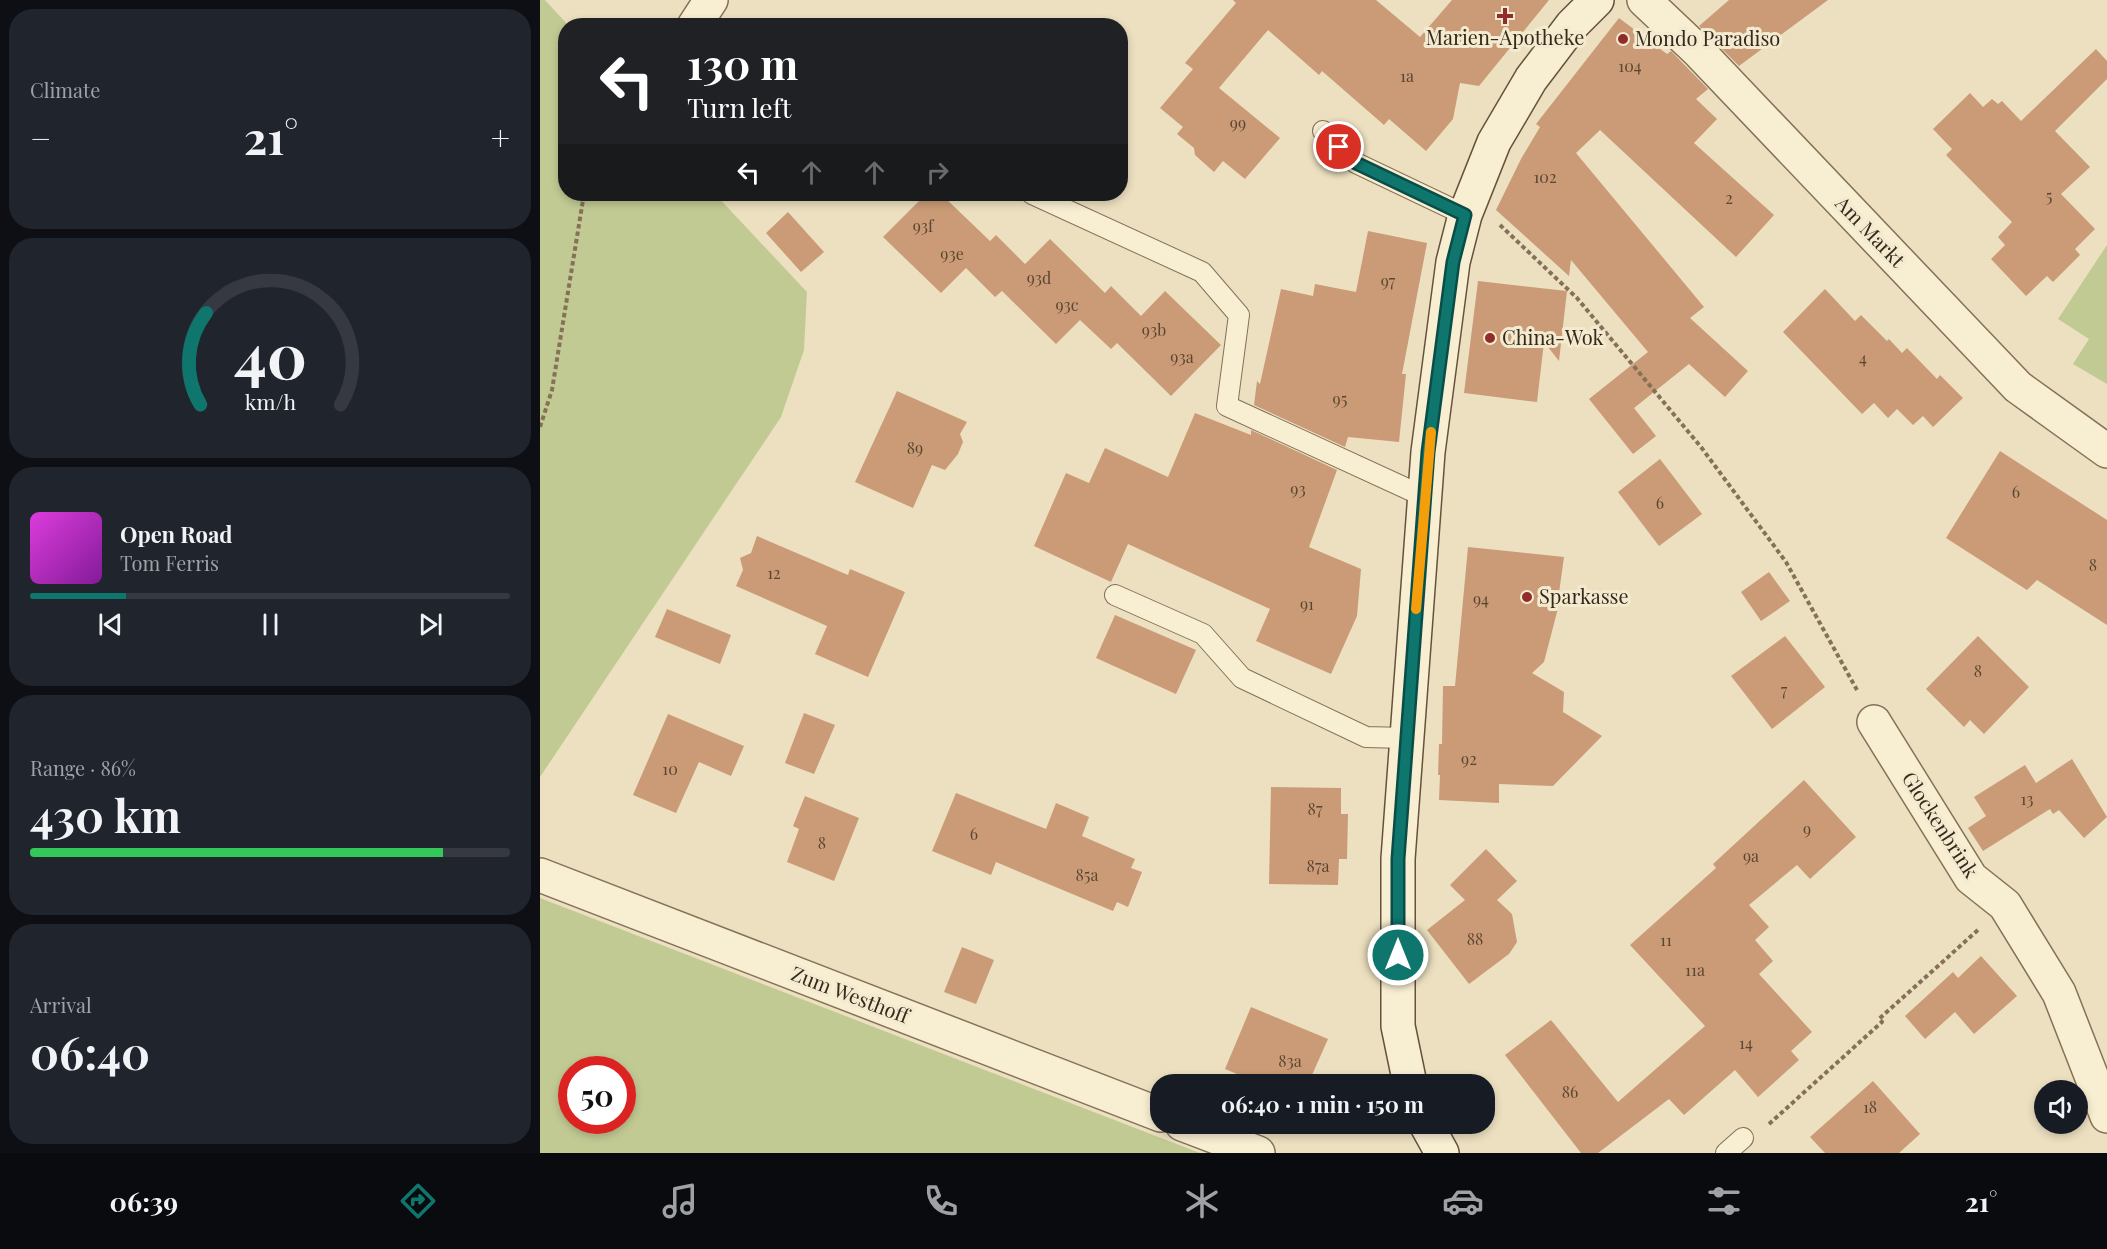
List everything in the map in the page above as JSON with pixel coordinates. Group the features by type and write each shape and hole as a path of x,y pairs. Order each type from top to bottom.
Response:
{"street":[{"path":"699,18 711,0"},
{"path":"1408,1074 1398,1014 1398,859 1425,497 1453,262 1467,207 1494,142 1531,79 1572,25 1597,0"},
{"name":"Am Markt","path":"1644,0 1699,52 2018,387 2107,452"},
{"name":"Glockenbrink","path":"1874,722 1971,878 2005,905 2059,993 2107,1116"},
{"name":"Zum Westhoff","path":"540,875 1150,1111"},
{"path":"1208,1134 1258,1153"},
{"path":"1432,1134 1442,1153"}],"lane":[{"path":"1323,131 1356,163 1467,207"},
{"path":"1047,201 1202,272 1239,315 1227,406 1425,497"},
{"path":"1115,595 1203,634 1242,678 1366,737 1406,738"},
{"path":"1726,1153 1743,1138"}],"path":[{"path":"540,427 552,390 583,201"},
{"path":"1467,207 1577,298 1701,447 1786,562 1874,722"},
{"path":"1743,1138 1757,1134 1882,1022 1879,1019 2005,905"}],"green space":[{"path":"540,0 545,0 562,18 558,18 558,201 722,201 807,292 804,350 781,417 540,777"},
{"path":"2107,245 2107,384 2073,364 2089,339 2058,319"},
{"path":"540,898 1150,1134 1200,1153 540,1153"}],"building":[{"path":"1233,0 1376,0 1420,37 1452,0 1549,0 1479,86 1460,83 1453,119 1426,151 1389,119 1384,125 1322,71 1319,75 1268,30 1219,88 1280,138 1245,179 1223,161 1214,172 1195,155 1194,148 1177,134 1183,127 1160,108 1193,69 1185,63 1236,3"},
{"path":"1729,0 1828,0 1739,66 1699,26"},
{"path":"1619,18 1667,54 1671,51 1708,89 1696,99 1717,119 1694,143 1774,215 1736,257 1600,130 1576,153 1704,307 1690,318 1748,371 1725,397 1689,364 1634,408 1656,436 1633,454 1589,399 1648,352 1571,260 1569,276 1496,210 1540,127 1536,124"},
{"path":"2096,49 2107,61 2107,79 2055,131 2090,167 2061,194 2095,229 2075,249 2080,255 2053,282 2047,276 2026,296 1991,259 2005,245 1998,237 2012,222 1946,155 1952,149 1933,129 1970,93 1983,107 1992,99 1998,104 2002,101 2021,121"},
{"path":"919,201 948,201 990,241 996,235 1025,264 1050,239 1105,293 1111,286 1141,316 1165,291 1221,345 1171,396 1117,343 1111,349 1080,320 1056,344 1002,291 995,297 966,268 941,293 883,237"},
{"path":"788,212 824,252 801,272 766,233"},
{"path":"1368,231 1427,243 1402,374 1406,374 1399,442 1348,437 1345,447 1254,405 1257,381 1260,384 1281,289 1313,296 1315,284 1356,292"},
{"path":"1478,281 1567,291 1559,361 1544,342 1537,402 1464,393"},
{"path":"1825,289 1855,321 1861,315 1887,341 1889,339 1902,353 1907,348 1937,379 1940,375 1963,398 1933,427 1923,416 1913,425 1897,409 1888,418 1874,403 1862,414 1783,332"},
{"path":"897,391 967,422 960,434 963,442 958,454 945,470 932,465 913,508 855,482"},
{"path":"1195,413 1251,435 1251,430 1337,470 1309,547 1361,569 1357,616 1331,674 1256,641 1270,609 1128,544 1111,582 1034,546 1066,473 1089,483 1105,448 1168,477"},
{"path":"2000,451 2107,520 2107,625 2037,580 2027,590 1946,538"},
{"path":"1660,459 1702,514 1659,546 1618,492"},
{"path":"757,536 848,575 850,569 905,592 868,677 815,654 827,626 736,586 743,570 740,558 751,553"},
{"path":"1468,547 1564,557 1559,593 1562,593 1544,662 1532,673 1564,692 1563,712 1602,736 1553,786 1499,784 1499,803 1439,800 1439,744 1442,744 1443,686 1455,686"},
{"path":"1769,572 1790,601 1761,621 1741,592"},
{"path":"667,609 731,635 720,664 655,637"},
{"path":"1115,615 1196,650 1176,694 1096,658"},
{"path":"1785,636 1825,687 1772,729 1731,676"},
{"path":"1978,636 2029,687 1984,734 1970,720 1964,727 1926,689"},
{"path":"804,713 835,725 814,774 785,763"},
{"path":"668,714 744,746 731,776 699,762 676,813 633,795"},
{"path":"2072,759 2107,817 2084,838 2059,810 2053,814 2050,809 1983,851 1968,828 1986,816 1974,797 2025,765 2036,783"},
{"path":"1804,780 1856,837 1810,879 1797,865 1749,905 1769,927 1755,940 1773,961 1759,974 1812,1032 1791,1051 1799,1060 1758,1097 1735,1070 1684,1115 1669,1099 1598,1153 1581,1153 1505,1055 1551,1020 1618,1102 1705,1026 1630,945 1716,868 1713,864"},
{"path":"1271,787 1341,788 1341,814 1348,814 1347,859 1339,859 1338,885 1269,884"},
{"path":"956,793 1046,829 1056,803 1089,817 1082,836 1135,859 1131,868 1142,872 1128,907 1117,902 1113,911 996,862 991,875 932,851"},
{"path":"805,796 859,818 834,881 787,862 799,829 793,826"},
{"path":"1486,849 1517,881 1497,900 1512,914 1517,942 1509,954 1469,984 1427,930 1465,900 1450,885"},
{"path":"962,947 994,960 976,1004 944,992"},
{"path":"1981,956 2017,996 1974,1034 1955,1012 1925,1039 1905,1016 1953,972 1958,978"},
{"path":"1251,1007 1328,1039 1312,1074 1237,1074 1225,1069"},
{"path":"1873,1081 1920,1134 1899,1153 1825,1153 1810,1137"}],"slow traffic":[{"path":"1416,609 1431,432"}],"place":[{"name":"Marien-Apotheke","path":"1505,16"},
{"name":"Mondo Paradiso","path":"1623,39"},
{"name":"China-Wok","path":"1490,338"},
{"name":"Sparkasse","path":"1527,597"}],"route":[{"path":"1339,147 1356,163 1465,215 1453,262 1428,452 1398,859 1398,955"}]}
